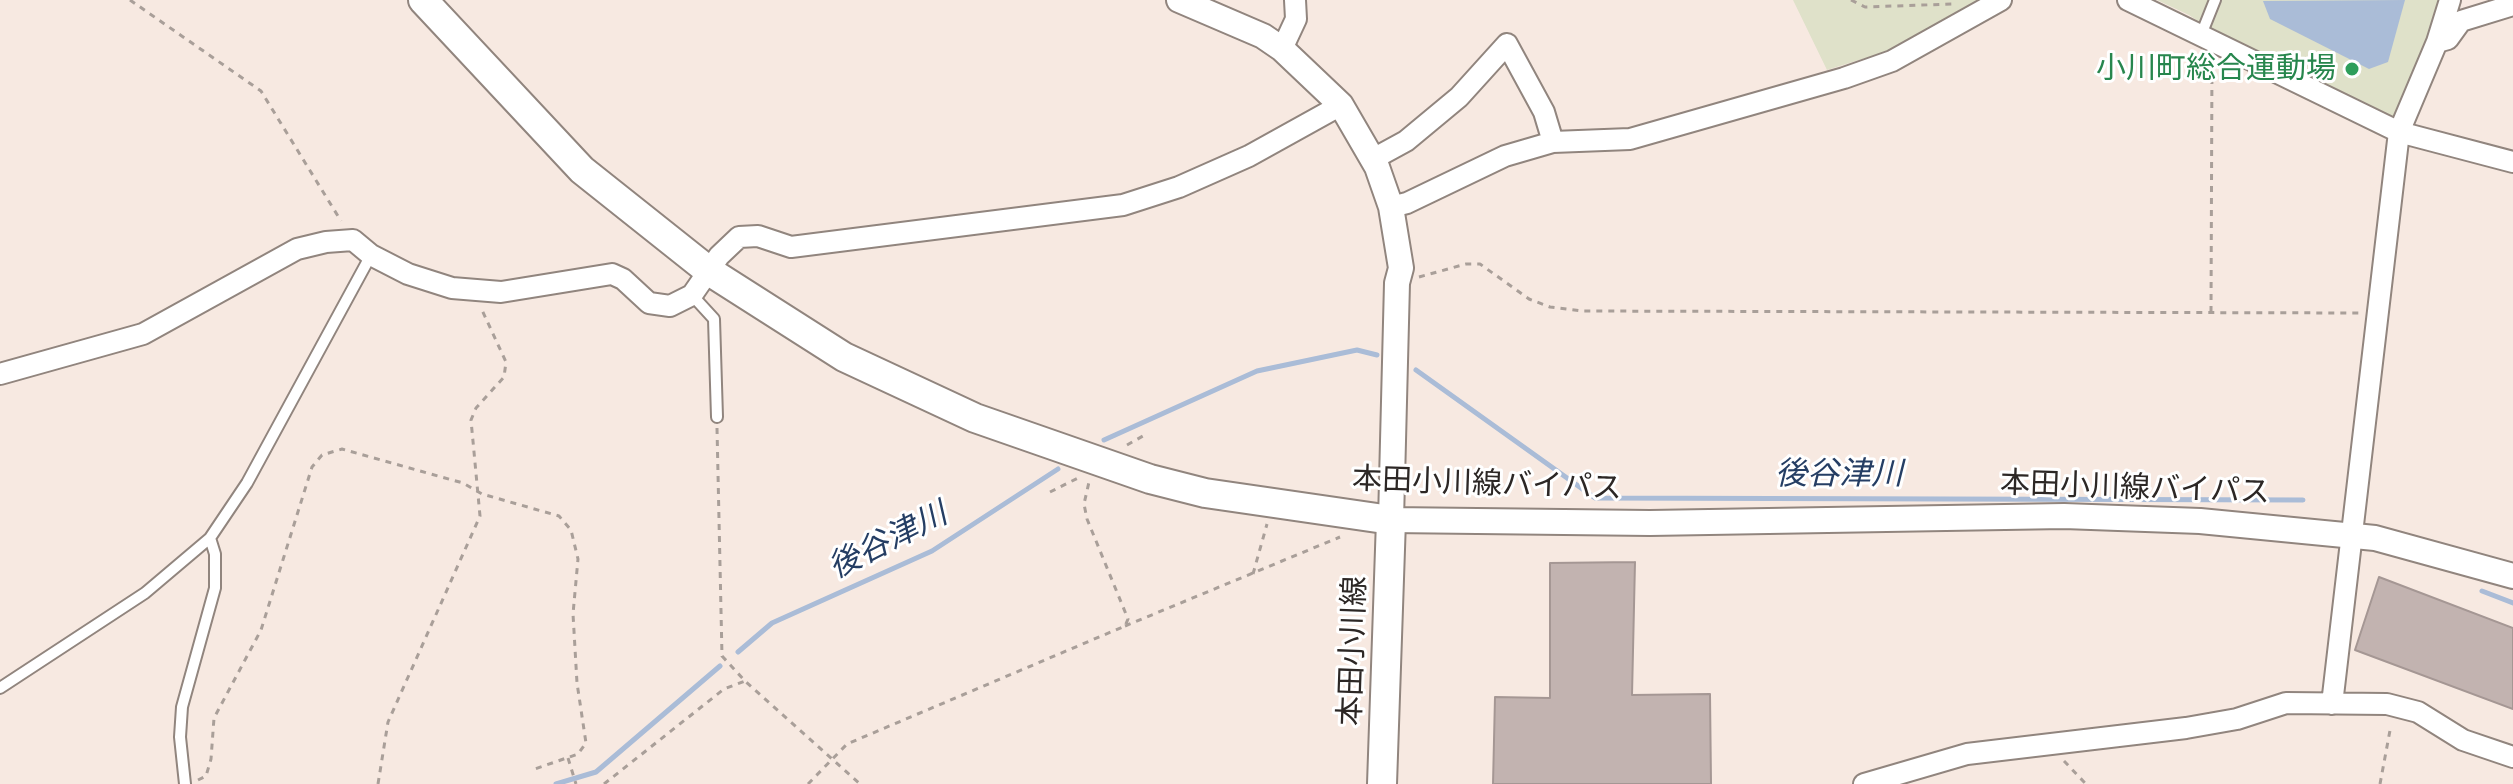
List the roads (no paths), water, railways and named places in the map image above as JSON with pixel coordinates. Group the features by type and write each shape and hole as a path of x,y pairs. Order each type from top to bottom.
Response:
{"main road":[{"name":"本田小川線バイパス","path":"423,0 582,170 709,271 783,321 897,384 1097,462 1205,493 1391,520"},
{"name":"本田小川線","path":"1382,784 1391,520"}],"street":[{"path":"1179,0 1263,36 1282,49 1341,105 1373,159 1391,207 1401,268 1397,283 1391,520"},
{"path":"1282,49 1296,19 1295,0"},
{"path":"1391,207 1407,203 1505,156 1553,142 1630,139 1844,78 1892,61 2001,0"},
{"path":"2128,0 2399,132 2513,162"},
{"path":"2332,704 2399,132 2437,42 2450,0"},
{"path":"2437,42 2448,39 2461,21 2513,5"},
{"path":"1373,159 1406,141 1459,97 1507,44 1544,112 1553,142"},
{"path":"0,374 143,334 297,249 353,240 371,255 408,274 473,291 501,292 612,274 635,288 649,303 661,307 692,295 732,242 748,235 791,247 1123,205 1179,187 1249,156 1341,105"},
{"name":"本田小川線バイパス","path":"1391,520 1650,523 2064,516 2200,521 2350,534 2513,576"},
{"path":"1864,784 1967,754 2199,726 2237,719 2286,703 2394,705 2418,712 2463,740 2513,757"}],"lane":[{"path":"2209,38 2215,0"},
{"path":"0,688 145,593 210,538 247,483 371,255"},
{"path":"692,295 714,319 717,417"},
{"path":"185,784 180,737 182,707 215,588 215,554 210,538"}],"water":[{"path":"2405,0 2388,62 2369,69 2270,19 2263,1"}],"waterway":[{"name":"後谷津川","path":"1104,440 1257,371 1357,350 1377,355"},
{"name":"後谷津川","path":"1416,370 1595,498 2303,500"},
{"name":"後谷津川","path":"738,652 772,623 932,551 1058,469"},
{"name":"後谷津川","path":"2482,591 2513,603"},
{"name":"後谷津川","path":"556,784 596,772 720,666"}],"place":[{"name":"小川町総合運動場","path":"2352,69"}]}
